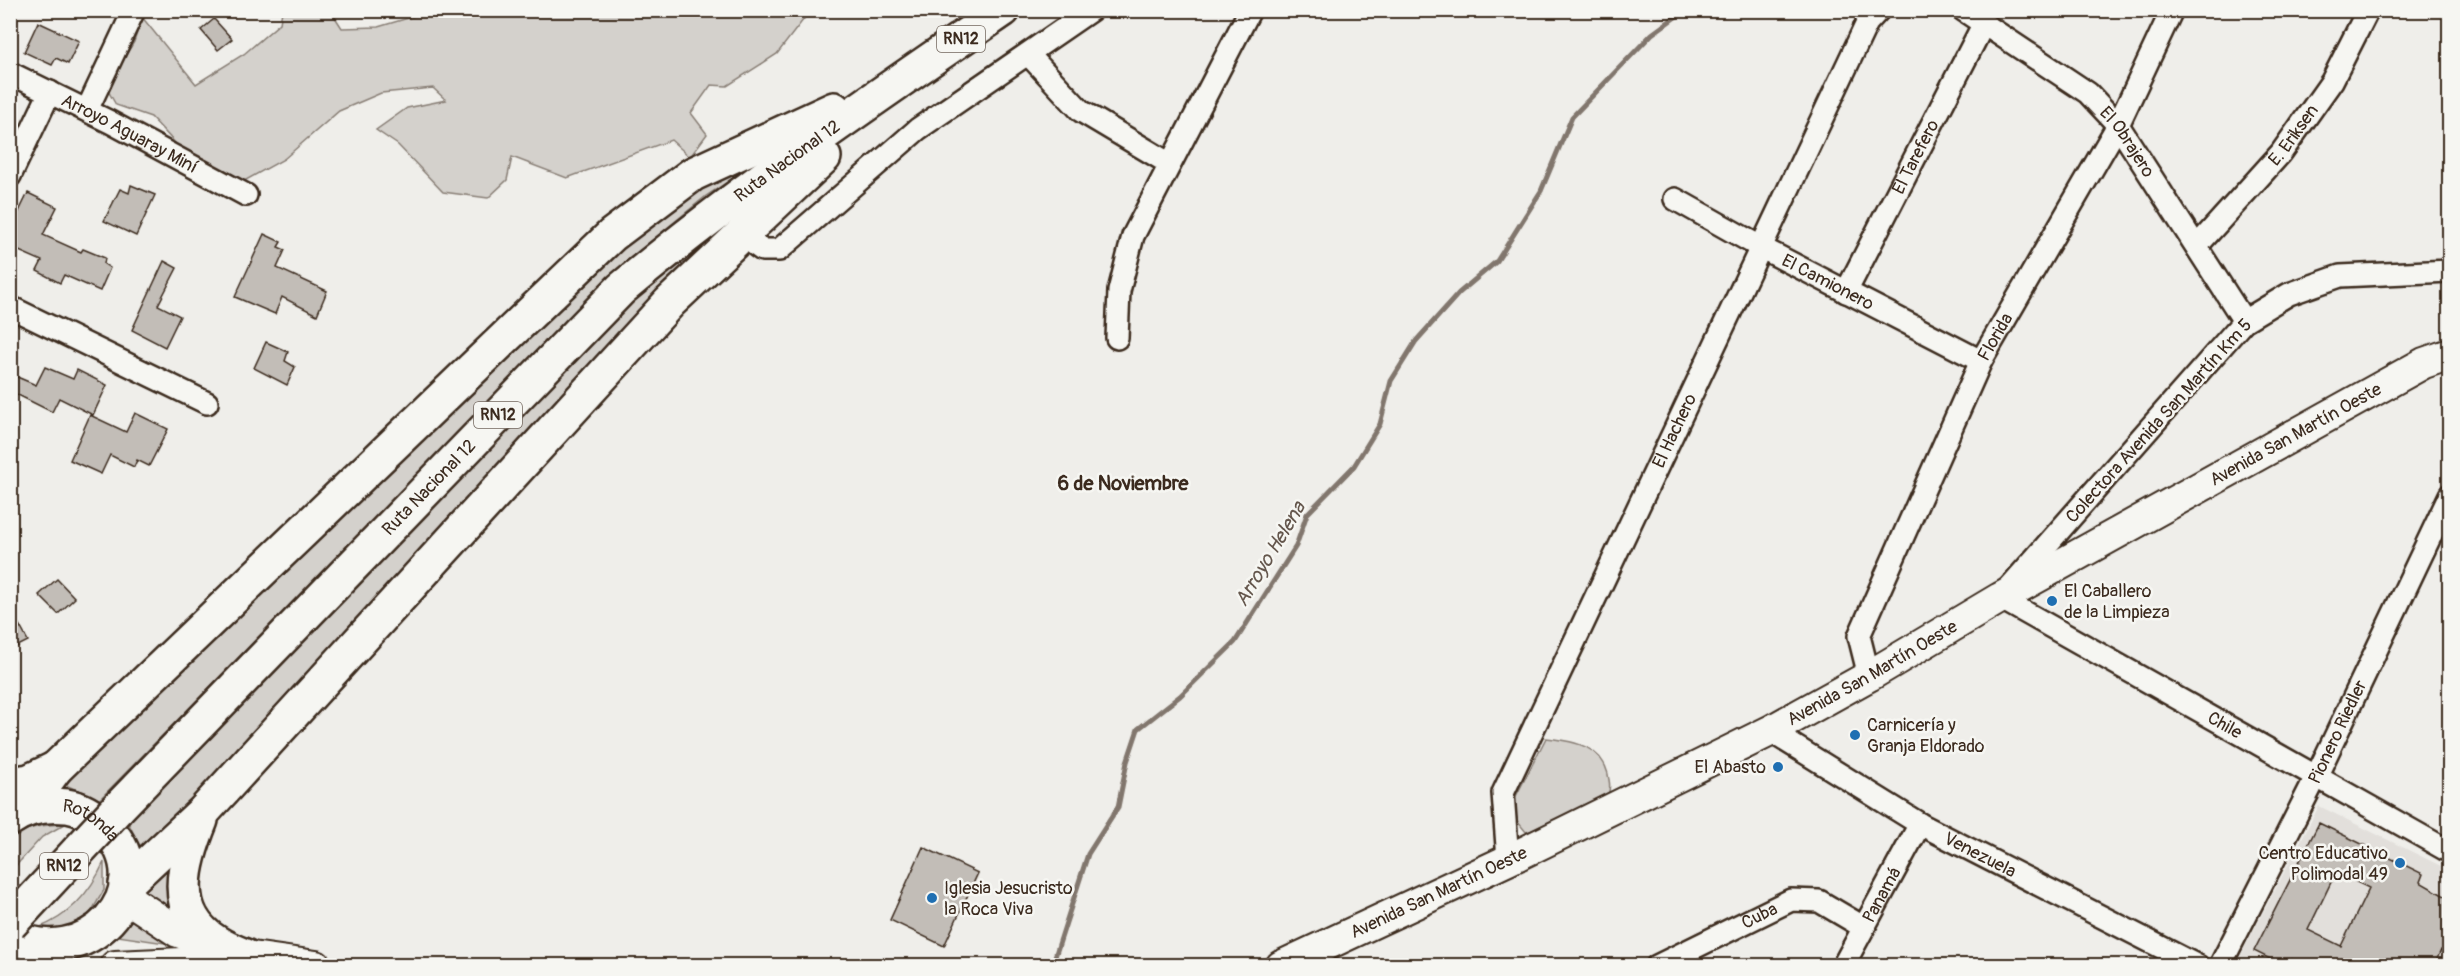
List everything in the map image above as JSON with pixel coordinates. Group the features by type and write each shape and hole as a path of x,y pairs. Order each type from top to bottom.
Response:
{"main road":[{"name":"Ruta Nacional 12","path":"10,924 117,808 621,289 700,226 919,67 1003,10"},
{"path":"71,952 104,930 116,915 125,890 204,811 670,302 919,67"},
{"path":"15,808 29,781 56,768 612,235 693,174 810,121 919,67"},
{"name":"Avenida San Martín Oeste","path":"1281,966 1508,860 1770,731 1869,676 2000,598 2424,363 2450,354"},
{"name":"Rotonda","path":"15,808 49,804 74,807 97,818 114,836 124,859 125,890"},
{"path":"204,811 188,853 183,876 185,899 195,922 214,941 252,960"},
{"path":"125,890 178,932 252,960"},
{"path":"10,934 24,943 47,949 204,962"},
{"path":"115,966 252,960 316,966"}],"street":[{"path":"87,110 134,10"},
{"path":"741,236 762,250 779,250 918,129 1091,10"},
{"path":"1117,338 1119,291 1133,236 1250,10"},
{"name":"El Hachero","path":"1508,860 1503,793 1867,23 1879,10"},
{"name":"El Obrajero","path":"1963,10 2088,93 2118,125 2244,321"},
{"name":"Florida","path":"1869,676 1858,636 1981,361 2118,125 2172,10"},
{"name":"E. Eriksen","path":"2197,246 2281,153 2332,81 2368,10"},
{"name":"El Tarefero","path":"1846,292 1984,23"},
{"path":"1028,54 1081,111 1170,164"},
{"name":"Arroyo Aguaray Miní","path":"10,73 87,110 246,195"},
{"path":"10,176 50,92"},
{"name":"El Camionero","path":"1675,199 1762,248 1981,361"},
{"name":"Colectora Avenida San Martín Km 5","path":"2000,598 2244,321 2289,294 2340,276 2450,271"},
{"path":"10,307 207,403"},
{"name":"Pionero Riedler","path":"2220,966 2316,777 2450,495"},
{"name":"Chile","path":"2000,598 2450,852"},
{"name":"Venezuela","path":"1770,731 1920,824 2198,966"},
{"name":"Panamá","path":"1843,966 1920,824"},
{"name":"Cuba","path":"1657,966 1791,900 1819,901 1863,927"}],"shaded area":[{"path":"435,10 810,11 777,54 727,86 711,85 691,113 707,134 690,157 671,140 567,178 512,157 507,180 488,198 443,192 398,145 376,130 407,108 446,100 433,88 381,93 339,111 284,159 237,185 203,173 151,117 116,105 106,87 134,42 142,17 196,84 244,54 280,23 282,11 331,11 342,28 378,27"},
{"path":"733,164 738,175 706,196 634,255 99,800 59,782 621,243"},
{"path":"735,213 740,219 146,859 127,820 674,257"},
{"path":"1546,738 1577,744 1595,753 1606,769 1610,783 1609,790 1601,806 1595,810 1526,832 1517,821 1514,800"},
{"path":"2319,806 2449,870 2449,965 2235,966"},
{"path":"65,824 42,837 11,871 10,848 16,836 36,827"},
{"path":"104,862 104,890 90,914 66,928 38,928 60,917 78,902 92,884"},
{"path":"167,863 180,921 140,892"},
{"path":"129,907 199,948 111,935"}],"building":[{"path":"214,19 232,39 218,50 201,30"},
{"path":"38,22 79,41 68,64 56,58 52,65 24,52"},
{"path":"131,185 155,195 136,236 104,221 120,189 129,193"},
{"path":"28,193 57,207 43,235 81,252 83,249 105,258 104,264 110,268 100,291 64,275 60,283 37,271 42,261 10,247 10,230"},
{"path":"264,234 281,242 278,247 285,250 277,268 327,291 317,315 282,297 275,314 235,297"},
{"path":"164,261 177,268 158,305 180,316 165,347 132,330"},
{"path":"266,342 288,352 285,361 295,367 287,385 254,368"},
{"path":"45,367 73,379 77,370 107,385 93,415 59,398 52,412 10,391 10,374 36,385"},
{"path":"135,413 168,429 149,466 137,460 134,467 110,455 101,474 70,460 90,415 126,432"},
{"path":"57,579 75,598 58,614 39,595"},
{"path":"10,608 28,641 10,650"},
{"path":"2319,823 2423,874 2420,882 2450,899 2450,954 2441,950 2434,966 2305,966 2292,959 2289,966 2284,966 2254,951","holes":["2336,872 2369,888 2341,946 2308,930"]},
{"path":"923,847 978,873 944,946 890,920"}],"waterway":[{"name":"Arroyo Helena","path":"1052,966 1088,854 1118,807 1127,762 1138,729 1180,696 1235,642 1296,546 1307,514 1354,466 1380,424 1391,381 1416,341 1459,293 1497,261 1541,191 1572,117 1652,34 1685,10"}],"place":[{"name":"El Caballero de la Limpieza","path":"2052,601"},
{"name":"Carnicería y Granja Eldorado","path":"1855,735"},
{"name":"El Abasto","path":"1778,767"},
{"name":"Centro Educativo Polimodal 49","path":"2400,863"},
{"name":"Iglesia Jesucristo la Roca Viva","path":"932,898"}],"district":[{"name":"6 de Noviembre","path":"1123,483"}]}
